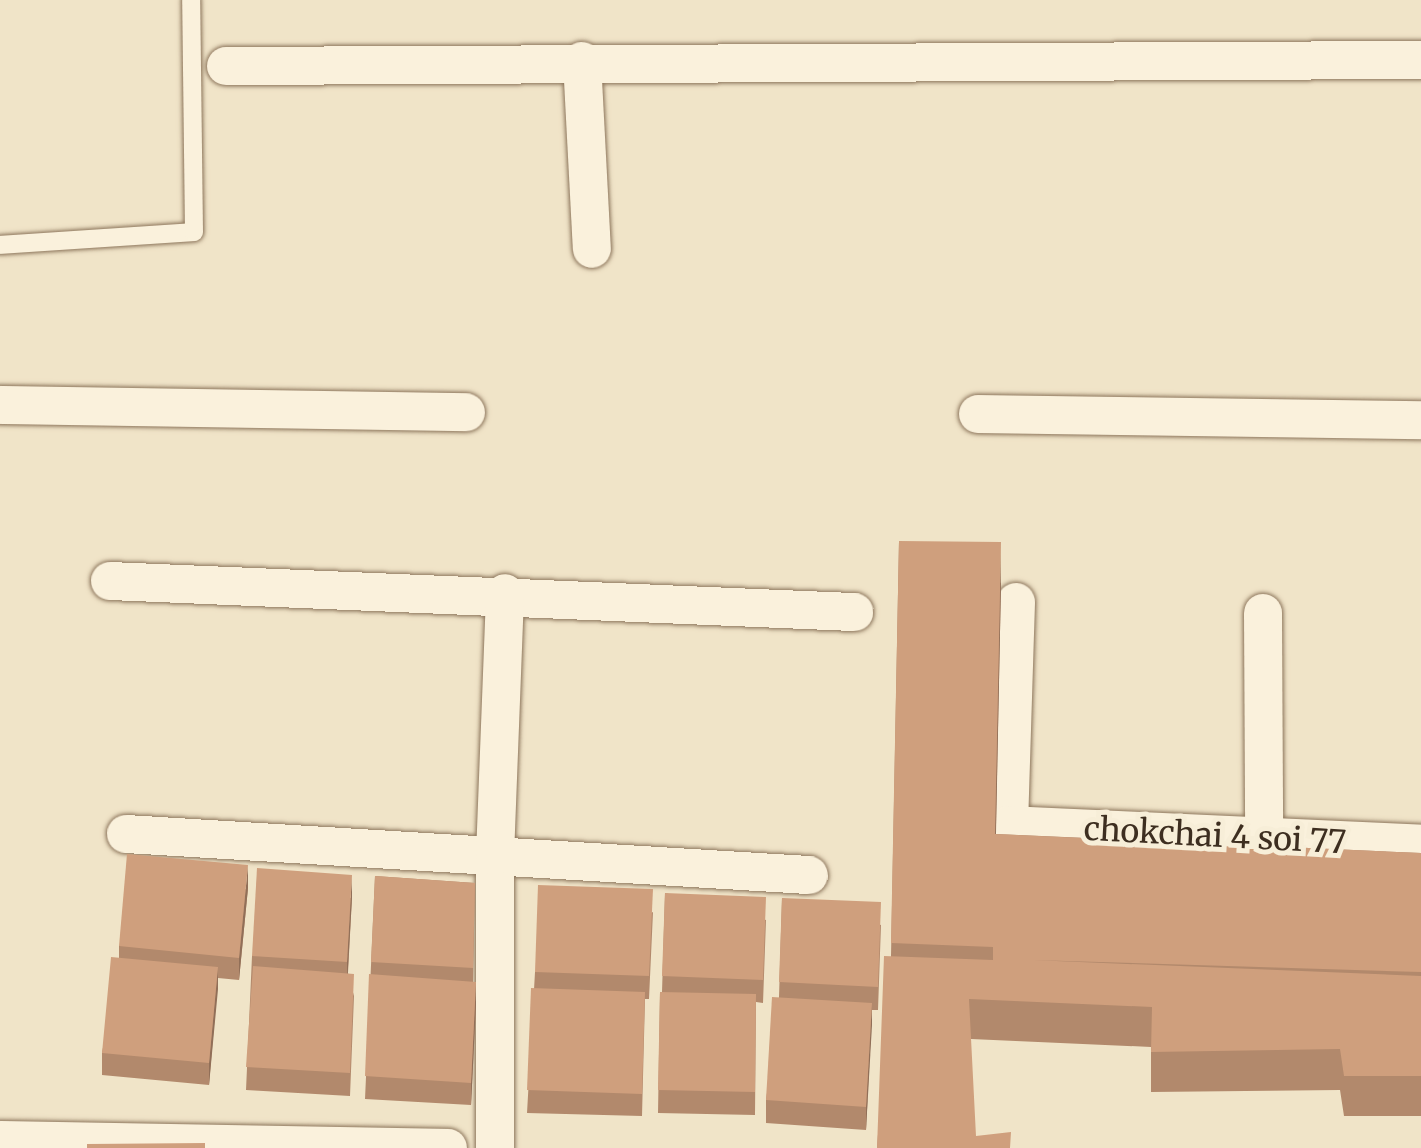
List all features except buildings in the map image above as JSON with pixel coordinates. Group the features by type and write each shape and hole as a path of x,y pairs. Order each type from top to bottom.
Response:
{"street":[{"path":"226,66 582,61 1421,60"},
{"path":"582,61 592,249"},
{"path":"0,405 61,401 466,412"},
{"path":"978,414 1421,420"},
{"path":"110,581 505,593 854,612"},
{"path":"495,1148 495,856 505,593"},
{"name":"chokchai 4 soi 77","path":"1016,602 1010,825 1264,841 1421,844"},
{"path":"1263,613 1264,841"},
{"path":"126,834 809,875"},
{"path":"0,1140 448,1148"}],"lane":[{"path":"0,245 194,232 191,0"}]}
